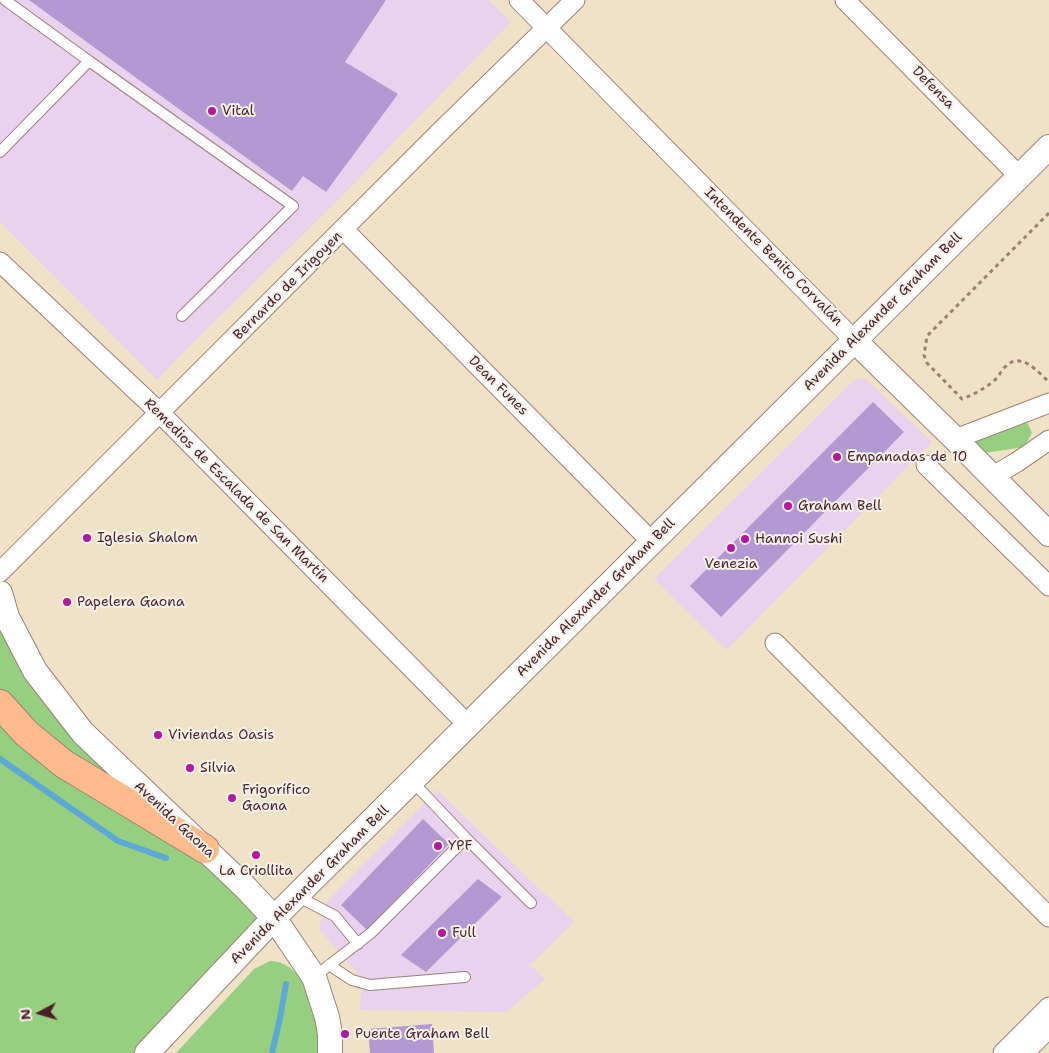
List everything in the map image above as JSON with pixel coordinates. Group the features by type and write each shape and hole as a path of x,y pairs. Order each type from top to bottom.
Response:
{"highway":[{"path":"0,704 26,733 64,764 205,849"}],"street":[{"name":"Intendente Benito Corvalán","path":"519,0 855,341 956,439 1049,534"},
{"name":"Bernardo de Irigoyen","path":"0,572 575,0"},
{"name":"Defensa","path":"846,0 1020,177"},
{"name":"Avenida Alexander Graham Bell","path":"148,1053 274,918 413,782 1049,147"},
{"name":"Dean Funes","path":"344,230 652,542"},
{"name":"Remedios de Escalada de San Martín","path":"0,262 160,413 468,726"},
{"path":"956,439 1049,403"},
{"path":"992,477 1049,440"},
{"path":"926,464 1049,586"},
{"name":"Avenida Gaona","path":"0,594 11,624 34,672 83,733 246,888 321,971 330,1034 330,1053"},
{"path":"775,643 1049,918"},
{"path":"1003,1053 1049,1007"},
{"path":"1024,1053 1049,1028"}],"lane":[{"path":"5,0 293,206 182,316"},
{"path":"0,152 89,61"},
{"path":"413,782 531,903"},
{"path":"321,971 371,933 466,838"},
{"path":"296,896 335,916 358,944"},
{"path":"321,971 370,985 465,977"}],"path":[{"path":"1049,213 927,336 924,355 927,363 962,399 988,386 999,376 1005,366 1013,360 1030,364 1049,382"}],"shaded area":[{"name":"Vital","path":"0,0 489,0 511,22 338,200 157,380 0,222"},
{"path":"865,378 932,442 727,650 654,579 854,380"},
{"name":"YPF","path":"437,790 574,922 530,965 545,979 507,1012 360,1010 362,979 319,929 326,903"}],"green space":[{"path":"1021,421 1028,424 1032,433 1024,447 984,453 974,442"},
{"path":"0,593 35,671 274,918 147,1053 0,1053"},
{"path":"270,961 283,964 293,970 301,980 313,1006 324,1046 324,1053 176,1053 254,969"}],"building":[{"path":"29,0 386,0 345,62 398,94 326,192 303,176 292,191"},
{"path":"873,402 904,432 721,617 690,586"},
{"path":"423,819 449,844 367,930 341,905"},
{"path":"478,879 502,897 426,972 401,955"},
{"path":"432,1024 434,1053 370,1053 368,1029"}],"waterway":[{"path":"0,759 118,841 166,858"},
{"path":"272,1053 286,984"}],"place":[{"name":"Vital","path":"212,111"},
{"name":"Empanadas de 10","path":"837,457"},
{"name":"Graham Bell","path":"788,506"},
{"name":"Iglesia Shalom","path":"87,538"},
{"name":"Hannoi Sushi","path":"745,539"},
{"name":"Venezia","path":"731,548"},
{"name":"Papelera Gaona","path":"67,602"},
{"name":"Viviendas Oasis","path":"158,735"},
{"name":"Silvia","path":"190,768"},
{"name":"Frigorífico Gaona","path":"232,798"},
{"name":"YPF","path":"438,846"},
{"name":"La Criollita","path":"256,855"},
{"name":"Full","path":"442,933"},
{"name":"Puente Graham Bell","path":"345,1034"}]}
